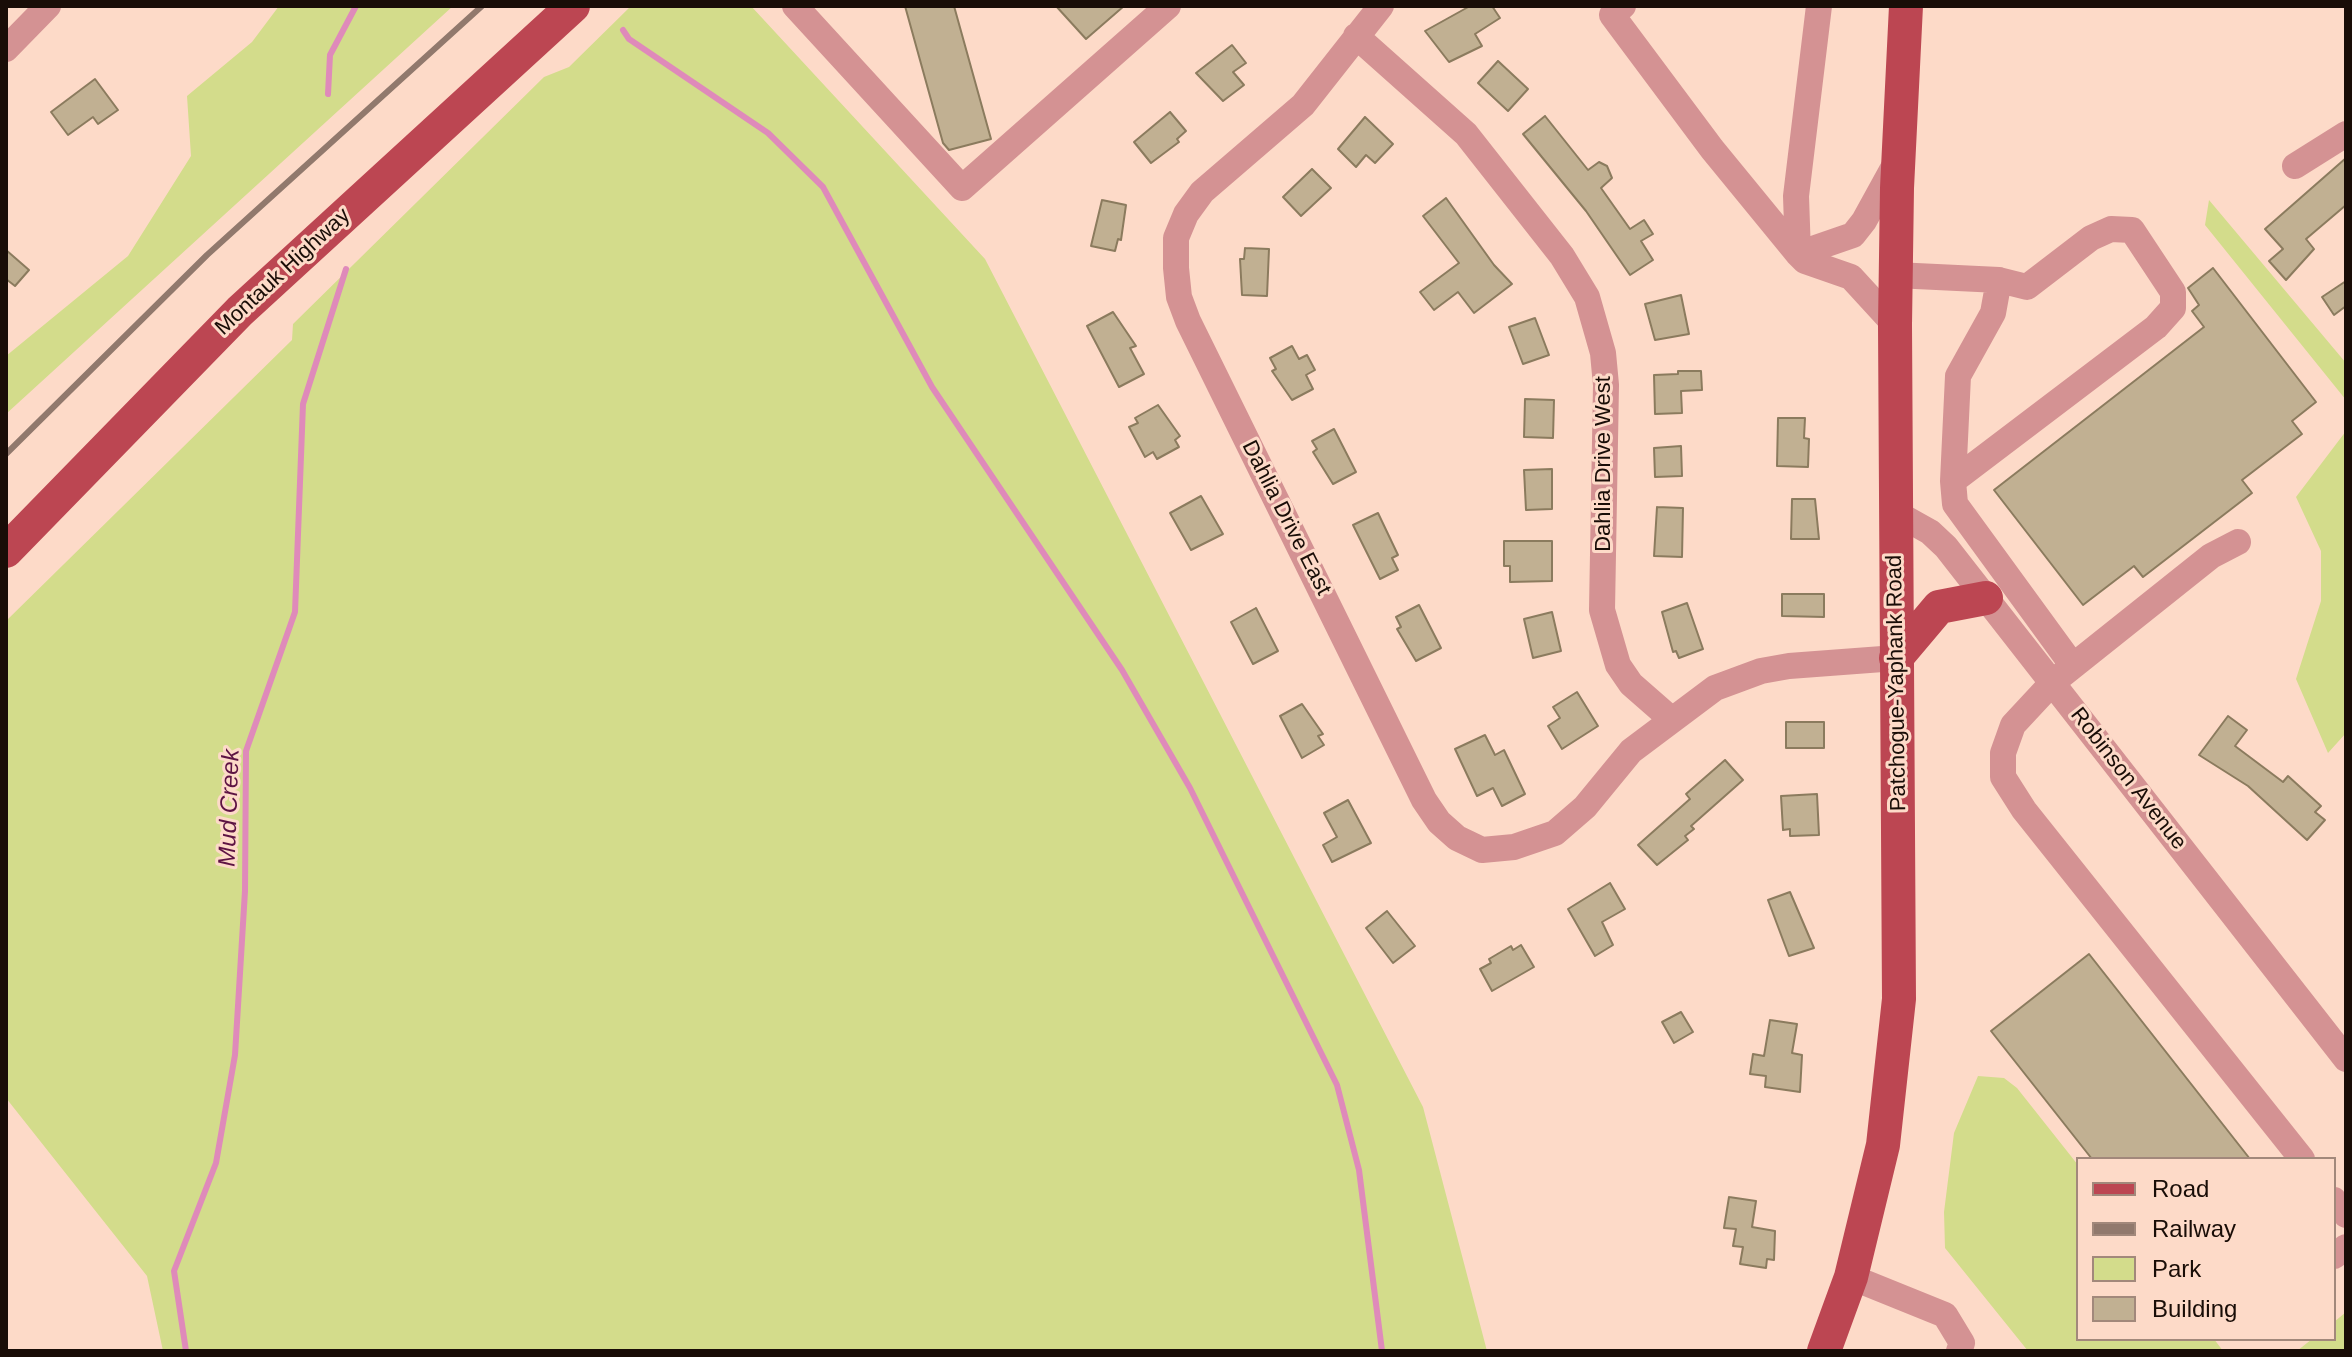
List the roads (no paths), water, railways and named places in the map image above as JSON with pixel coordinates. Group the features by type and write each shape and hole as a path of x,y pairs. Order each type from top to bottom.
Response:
{"main road":[{"name":"Montauk Highway","path":"6,551 240,311 573,6"},
{"name":"Patchogue-Yaphank Road","path":"1824,1351 1851,1277 1883,1145 1899,999 1895,275 1906,6"},
{"path":"1896,658 1939,607 1986,598"}],"street":[{"path":"6,49 48,6"},
{"path":"795,6 962,188 1168,6"},
{"name":"Dahlia Drive East","path":"1381,6 1303,105 1202,192 1186,214 1176,238 1176,268 1179,297 1188,321 1431,811 1457,838 1482,850 1514,847 1555,833 1585,807 1631,751 1715,688 1761,671 1896,658"},
{"path":"1798,254 1796,196 1819,6"},
{"path":"1610,9 1712,149 1798,254 1805,261 1851,277 1895,325"},
{"name":"Dahlia Drive West","path":"1356,36 1466,134 1562,256 1587,297 1603,353 1606,385 1602,610 1618,665 1631,684 1671,719"},
{"path":"2295,166 2346,134"},
{"path":"1798,254 1853,235 1898,159"},
{"path":"1895,275 1999,280 2027,287 2091,238 2111,229 2132,230 2173,292 2173,308 2156,327 1953,481"},
{"path":"1999,280 1993,313 1958,376 1953,481 1955,504 2063,674"},
{"name":"Robinson Avenue","path":"1896,513 1930,532 1986,598 2063,674 2346,1059"},
{"path":"2238,542 2211,556 2063,674 2013,725 2003,753 2003,777 2024,810 2300,1157"},
{"path":"1851,1277 1945,1315 1962,1343 1959,1351"}],"waterway":[{"name":"Mud Creek","path":"328,94 330,55 356,6"},
{"path":"623,30 629,39 768,133 823,187 932,387 1122,670 1190,788 1337,1085 1359,1170 1382,1351"},
{"name":"Mud Creek","path":"186,1351 174,1271 216,1163 235,1055 245,891 246,751 295,612 303,404 346,269"}],"railway":[{"path":"6,454 207,255 482,6"}]}
